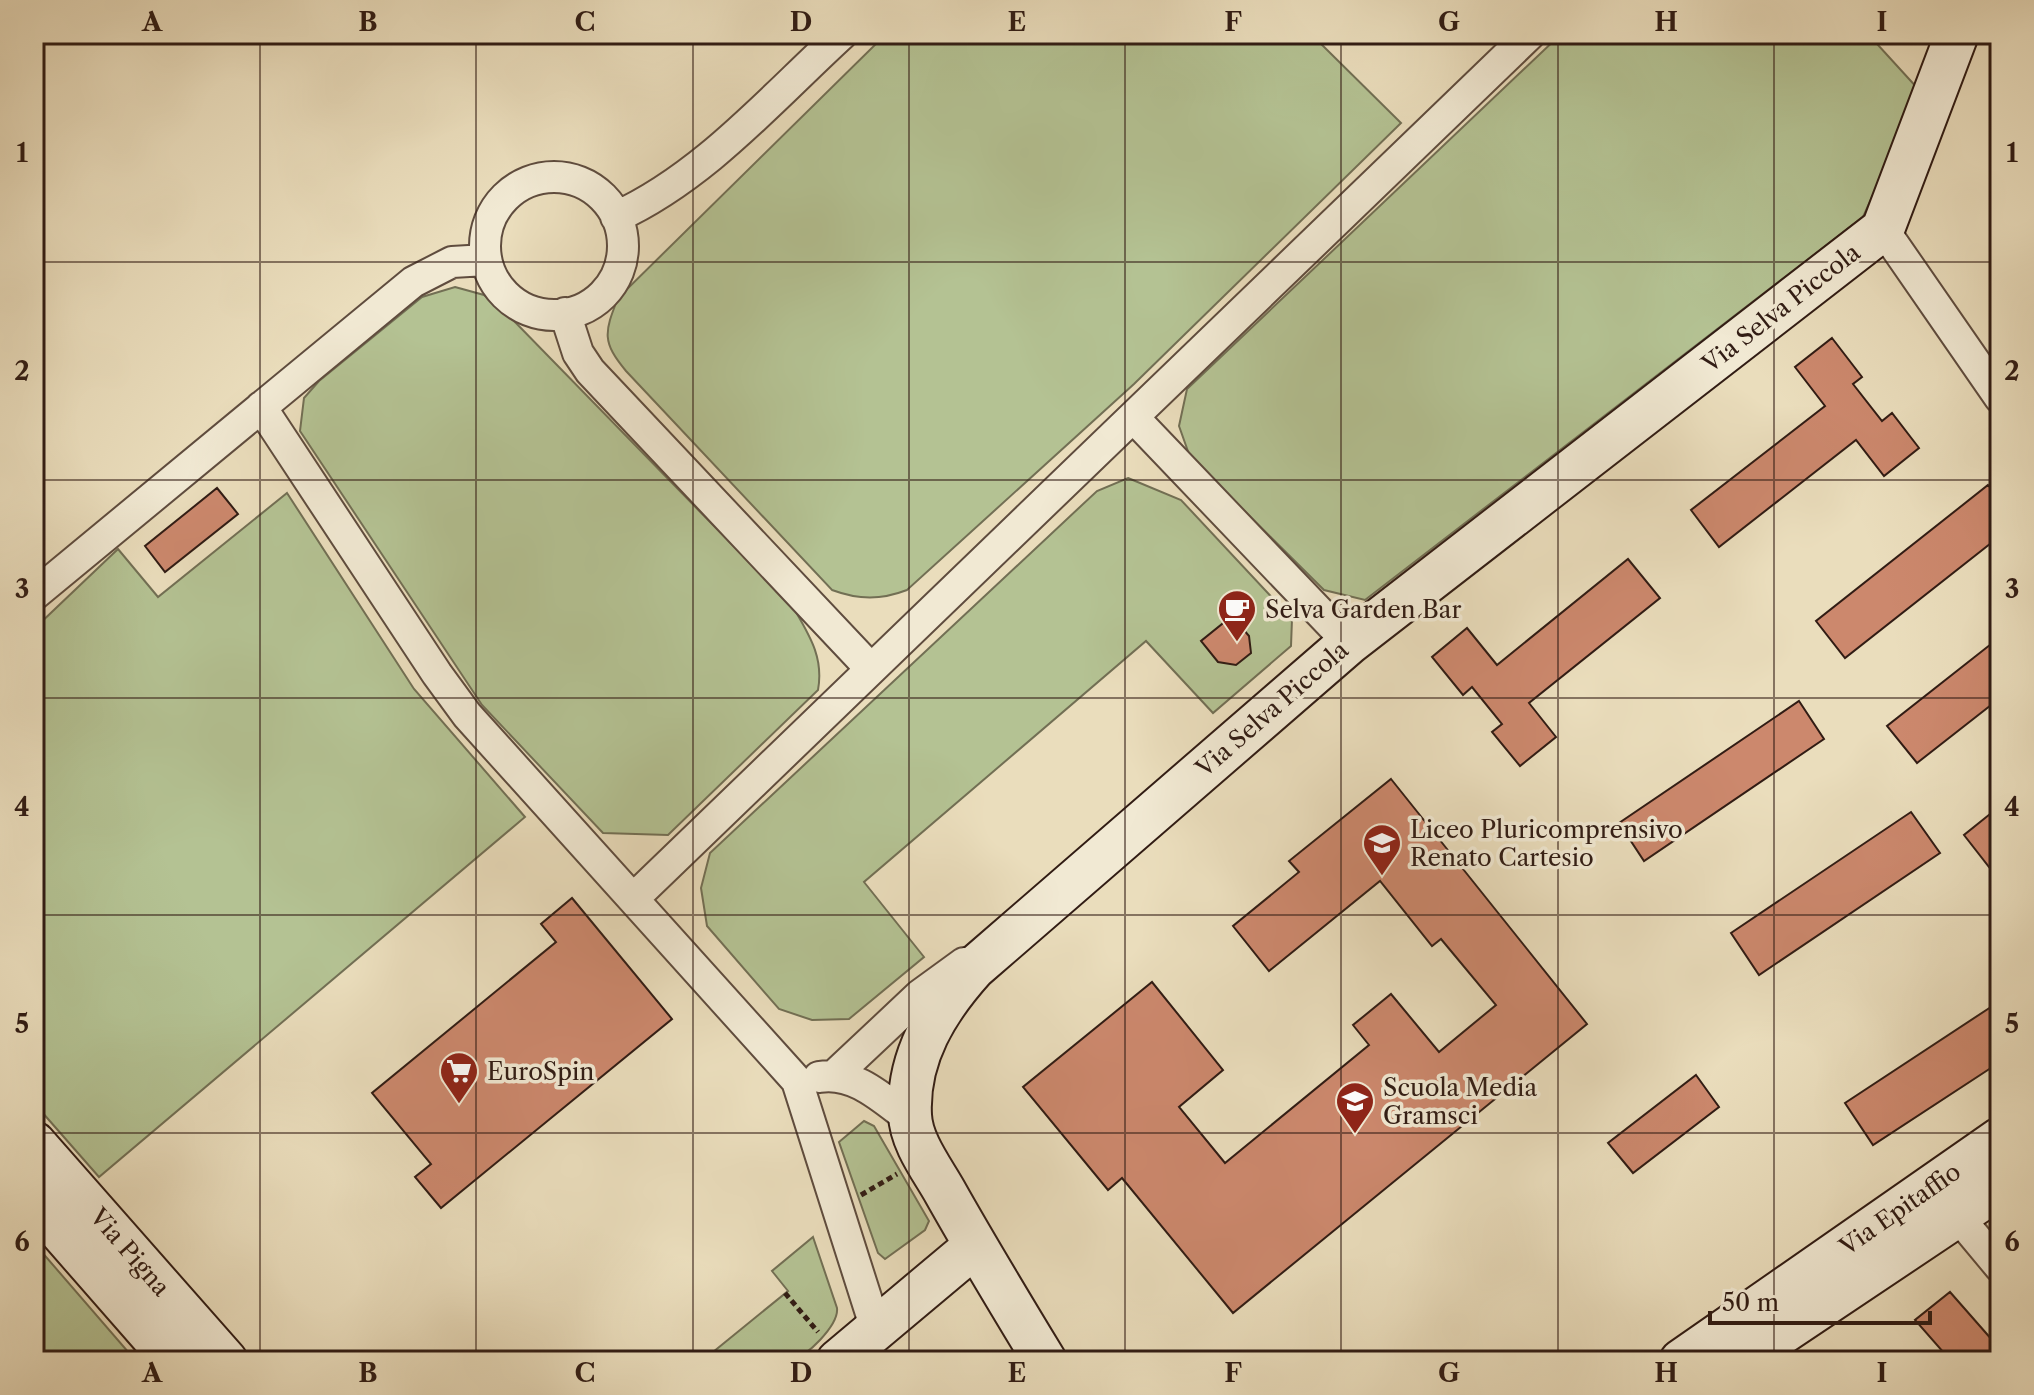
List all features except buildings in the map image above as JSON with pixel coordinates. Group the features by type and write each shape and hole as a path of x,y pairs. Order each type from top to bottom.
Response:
{"street":[{"path":"616,217 646,203 701,163 842,34"},
{"path":"633,899 1530,34"},
{"name":"Via Selva Piccola","path":"1045,1361 925,1157 910,1119 915,1066 928,1030 963,980 1349,643 1883,229 1957,34"},
{"path":"558,177 586,185 599,193 616,217 622,257 612,283 588,305 565,313 534,312 513,301 496,284 486,260 485,235 495,209 516,188 531,181 558,177"},
{"path":"1883,229 2000,398"},
{"path":"34,595 413,282 452,262 486,260"},
{"path":"565,313 568,330 590,371 871,669"},
{"path":"261,407 467,715 797,1081 876,1329"},
{"path":"1133,417 1349,643"},
{"path":"836,1074 920,995 954,969 1016,932"},
{"path":"797,1081 836,1074 864,1085 910,1119"},
{"name":"Via Epitaffio","path":"1740,1361 1945,1201 2000,1139"},
{"name":"Via Pigna","path":"34,1143 226,1361"},
{"name":"Via Epitaffio","path":"1681,1361 1945,1201 2000,1187"},
{"path":"34,1201 174,1361"},
{"path":"1945,1201 2000,1267"},
{"path":"830,1349 876,1329 975,1246"}],"path":[{"path":"837,1207 925,1157"},
{"path":"785,1293 830,1349"}],"green space":[{"path":"886,34 1311,34 1401,123 1134,384 907,590 870,598 832,590 626,371 609,344 608,329 618,298"},
{"path":"1561,34 1868,34 1920,91 1863,217 1365,600 1324,590 1190,457 1179,426 1187,389"},
{"path":"455,287 484,295 515,322 793,607 814,647 819,667 818,690 668,835 603,833 482,705 300,431 304,398 319,381 422,297"},
{"path":"1128,478 1181,500 1292,619 1291,646 1213,713 1146,641 864,882 924,957 849,1019 812,1020 779,1009 707,926 701,888 710,853 1097,491"},
{"path":"287,493 414,689 525,817 99,1177 34,1103 34,629 118,549 158,597"},
{"path":"864,1121 874,1126 929,1221 925,1230 885,1259 878,1253 839,1142"},
{"path":"813,1237 837,1308 833,1323 820,1340 797,1359 780,1363 702,1361 788,1291 772,1271"},
{"path":"34,1243 136,1361 55,1361 34,1342"}],"place":[{"name":"Selva Garden Bar","path":"1237,643"},
{"name":"Liceo Pluricomprensivo Renato Cartesio","path":"1382,877"},
{"name":"EuroSpin","path":"459,1105"},
{"name":"Scuola Media Gramsci","path":"1355,1135"}]}
